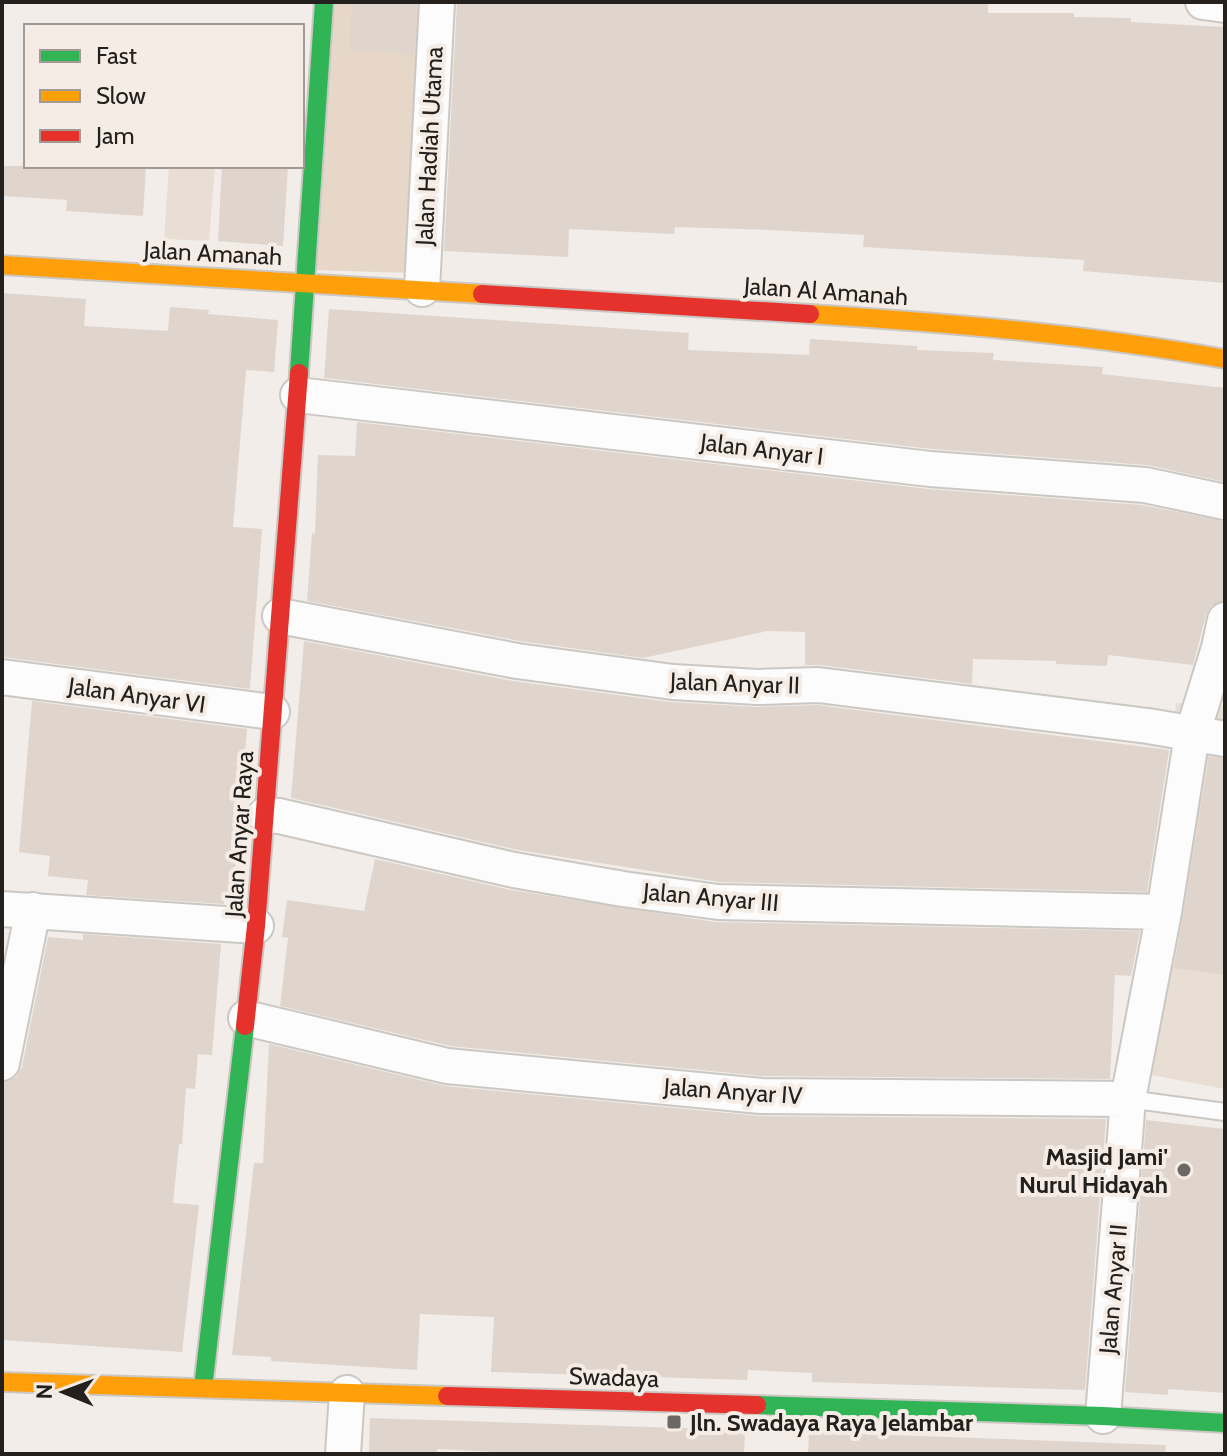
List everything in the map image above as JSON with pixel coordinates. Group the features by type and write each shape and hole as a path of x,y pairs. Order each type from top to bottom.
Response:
{"street":[{"path":"305,283 324,2"},
{"name":"Jalan Hadiah Utama","path":"422,289 437,2"},
{"path":"1203,2 1225,5"},
{"name":"Jalan Amanah","path":"2,265 422,289"},
{"name":"Jalan Anyar Raya","path":"203,1388 256,926 305,283"},
{"name":"Jalan Al Amanah","path":"422,289 996,326 1103,337 1225,359"},
{"name":"Jalan Anyar I","path":"298,395 930,469 1145,485 1225,502"},
{"name":"Jalan Anyar II","path":"280,616 517,661 673,682 758,687 818,685 1148,726 1208,737"},
{"name":"Jalan Anyar II","path":"1103,1416 1128,1099 1164,912 1208,737 1225,620"},
{"name":"Jalan Anyar VI","path":"2,677 272,712"},
{"name":"Jalan Anyar III","path":"265,815 566,880 718,902 1164,912"},
{"path":"2,1063 17,910 256,926"},
{"name":"Jalan Anyar IV","path":"246,1018 447,1066 746,1094 1128,1099"},
{"name":"Swadaya","path":"2,1382 1103,1416 1225,1423"},
{"path":"343,1454 347,1393"}],"lane":[{"name":"Jalan Anyar IV","path":"1128,1099 1225,1112"}],"shaded area":[{"path":"328,2 428,2 412,273 313,270"},
{"path":"169,168 215,168 209,241 164,239"},
{"path":"1176,703 1225,707 1225,1089 1136,1072"}],"building":[{"path":"352,2 417,2 414,55 349,50"},
{"path":"457,2 988,2 988,13 1074,13 1074,17 1131,18 1131,22 1225,27 1225,283 1083,271 1084,260 863,247 864,235 769,230 675,227 674,234 569,229 568,257 444,251"},
{"path":"2,166 146,168 143,216 66,211 67,200 2,196"},
{"path":"222,168 288,168 283,246 218,241"},
{"path":"2,293 86,299 84,326 168,331 170,307 209,310 208,314 278,320 274,372 246,370 233,527 262,529 250,689 2,657"},
{"path":"329,309 689,333 688,350 809,355 810,339 917,346 917,350 994,353 993,360 1103,367 1102,374 1225,388 1225,482 1147,465 932,449 324,378"},
{"path":"357,422 928,489 1142,505 1225,521 1225,601 1211,606 1206,615 1193,665 1108,655 1107,666 973,659 972,684 805,665 805,632 767,631 643,658 520,641 307,601 312,533 315,534 318,455 355,456"},
{"path":"304,641 513,681 670,702 757,707 817,705 1169,750 1147,892 720,882 518,850 291,798"},
{"path":"32,701 247,729 233,895 225,894 224,904 86,895 88,880 48,876 50,856 19,852"},
{"path":"1209,757 1225,758 1225,975 1174,968"},
{"path":"375,859 511,890 715,922 1140,931 1131,976 1115,975 1110,1079 762,1076 450,1046 280,1006 288,938 282,937 287,900 364,911"},
{"path":"83,934 221,944 212,1055 198,1054 195,1089 186,1088 173,1203 199,1205 182,1352 2,1340 2,1082 16,1077 22,1067 48,937 83,940"},
{"path":"269,1044 445,1086 759,1116 1106,1119 1085,1390 812,1382 812,1373 748,1370 747,1380 491,1372 494,1317 420,1314 417,1370 271,1361 271,1357 232,1355 254,1163 263,1163"},
{"path":"1146,1120 1225,1129 1225,1393 1168,1389 1168,1395 1125,1392"},
{"path":"370,1418 745,1430 744,1454 535,1454 437,1449 437,1454 369,1454"},
{"path":"809,1432 1166,1445 1165,1454 808,1454"}],"traffic: fast":[{"path":"299,373 324,2"},
{"path":"203,1388 245,1026"},
{"path":"757,1405 1225,1423"}],"traffic: slow":[{"path":"2,265 482,294"},
{"path":"810,314 1018,330 1225,359"},
{"path":"2,1382 447,1396"}],"traffic: jam":[{"path":"482,294 810,314"},
{"path":"245,1026 256,926 299,373"},
{"path":"447,1396 757,1405"}],"place":[{"name":"Masjid Jami' Nurul Hidayah","path":"1184,1170"},
{"name":"Jln. Swadaya Raya Jelambar","path":"674,1422"}]}
